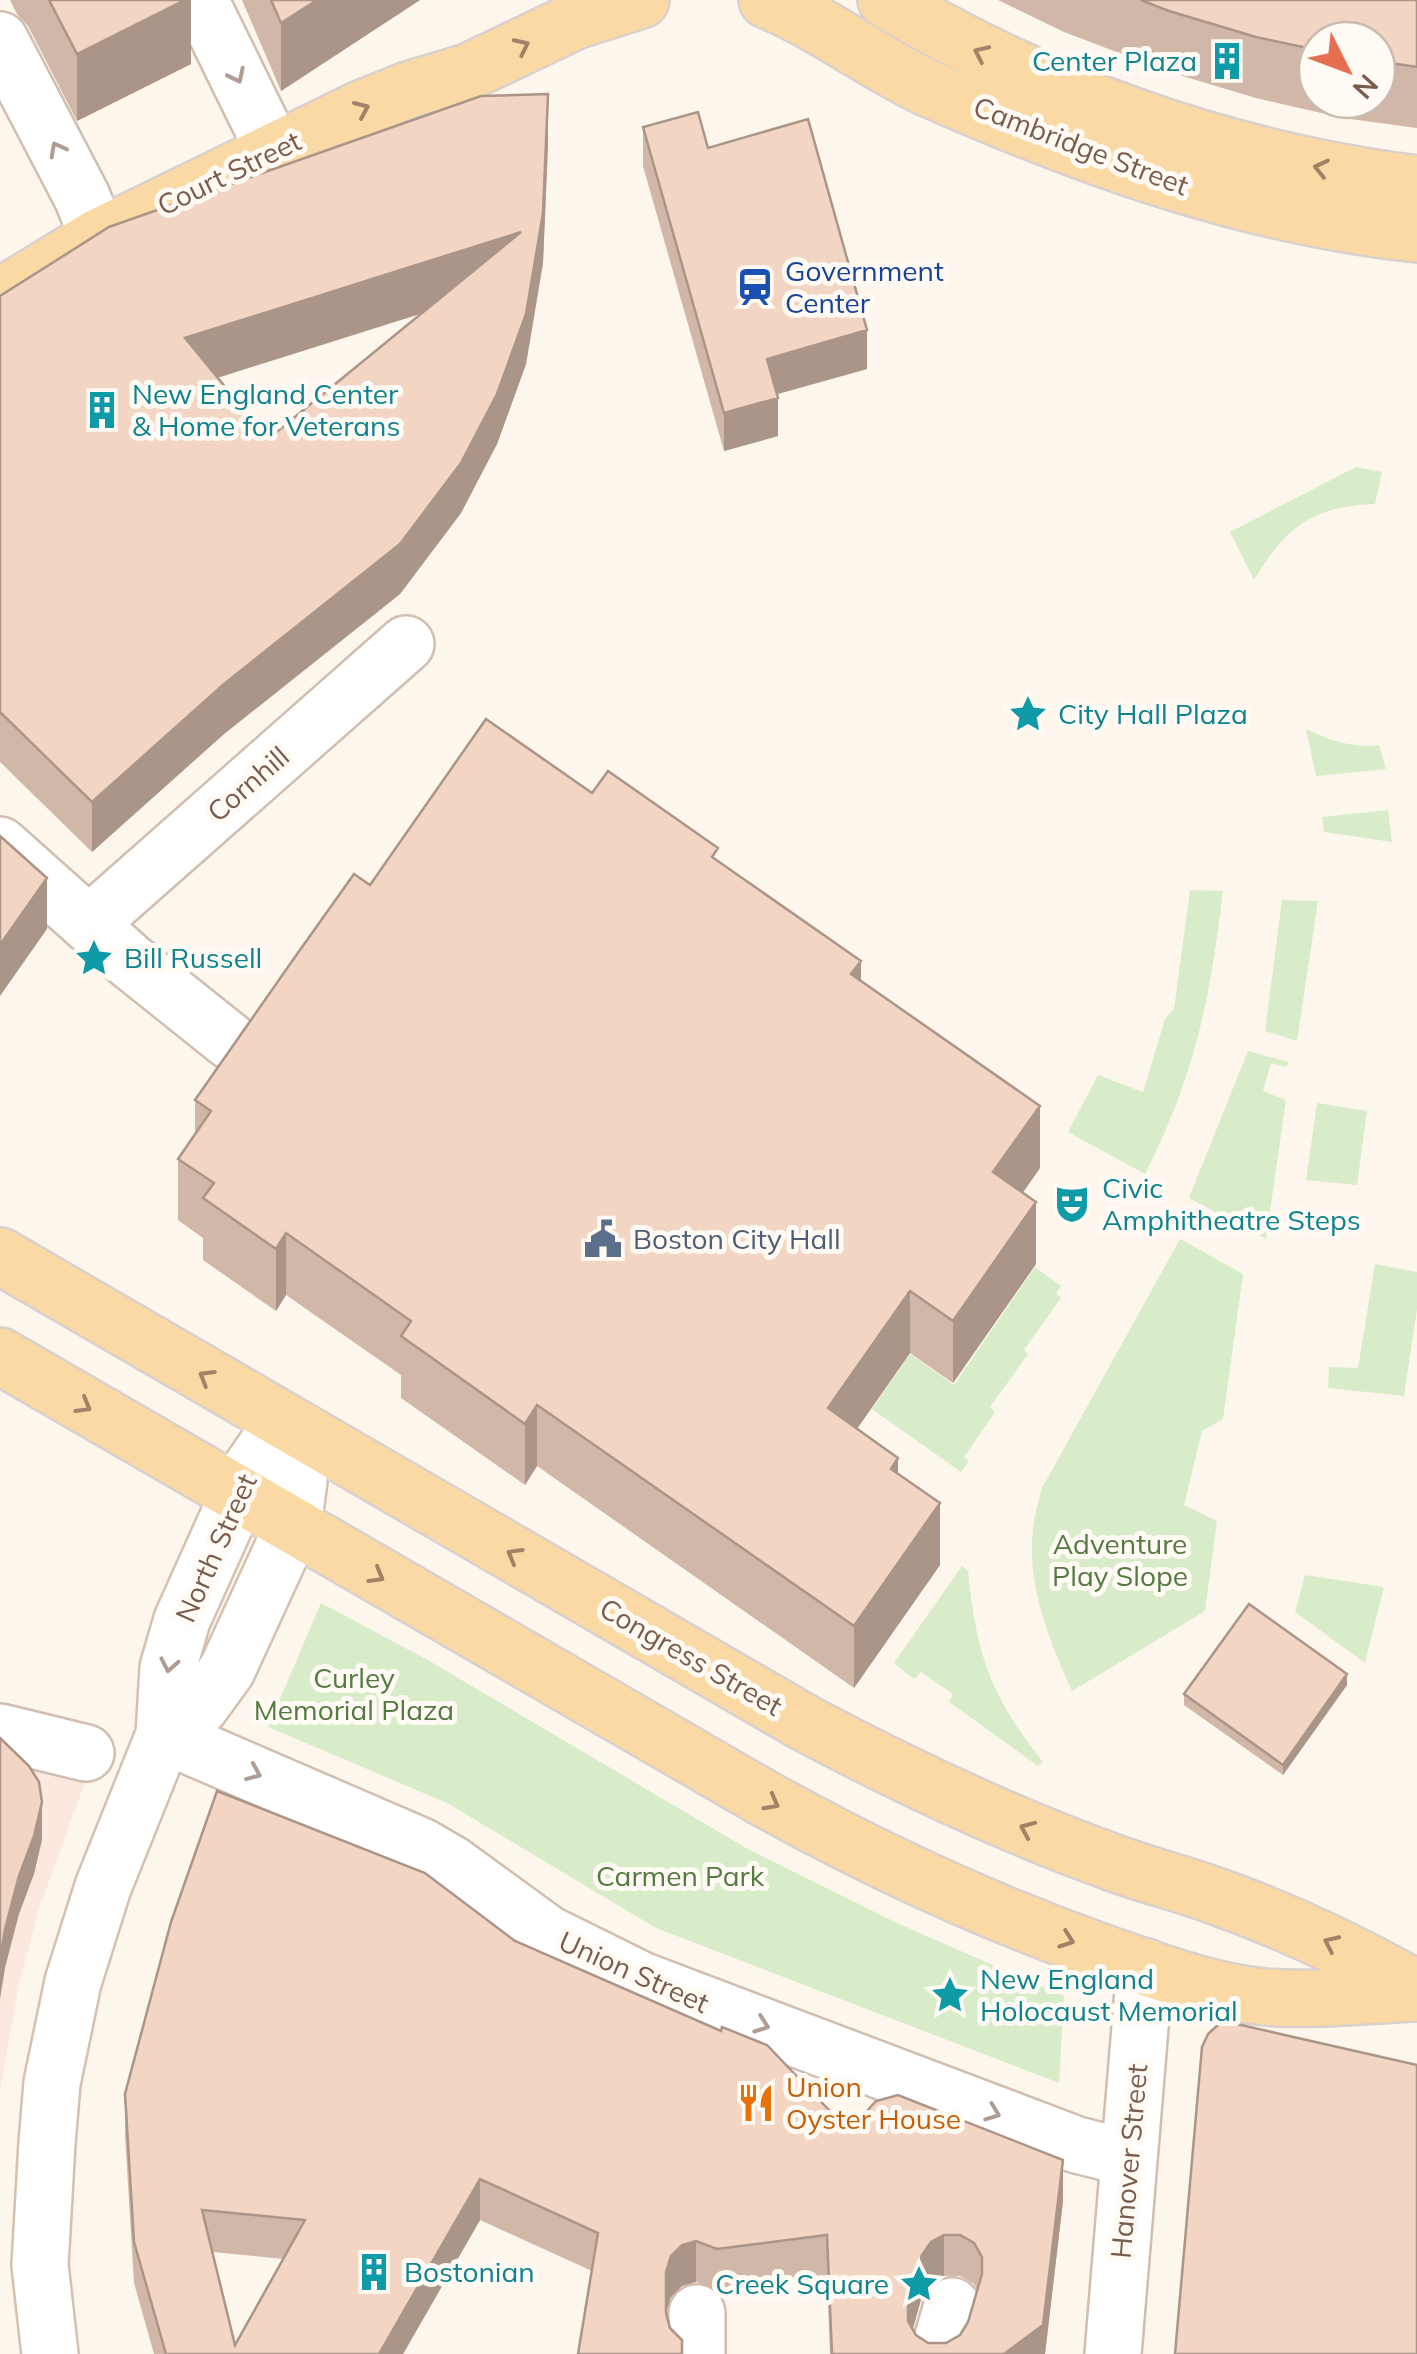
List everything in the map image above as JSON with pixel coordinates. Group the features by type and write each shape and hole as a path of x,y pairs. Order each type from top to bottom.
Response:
{"main road":[{"path":"584,10 641,0"},
{"name":"Cambridge Street","path":"767,0 926,87 1083,152 1204,192 1417,234"},
{"name":"Cambridge Street","path":"886,0 959,43 1101,106 1179,133 1292,162 1417,184"},
{"name":"Court Street","path":"0,298 98,237 363,108 468,72 584,10"},
{"name":"Congress Street","path":"0,1256 878,1762 1028,1830 1318,1936 1417,1991"},
{"name":"Congress Street","path":"0,1356 828,1834 986,1909 1188,1982 1265,1996 1417,1991"}],"street":[{"path":"200,0 274,151"},
{"path":"0,40 82,197 98,237"},
{"name":"Cornhill","path":"90,923 406,644"},
{"path":"0,844 130,961 230,1042"},
{"name":"North Street","path":"50,2354 20,2269 73,1982 103,1887 164,1735 165,1684 176,1636 238,1494 267,1445 290,1426 300,1481 294,1526 228,1670 200,1707 164,1735"},
{"path":"0,1732 86,1753"},
{"name":"Union Street","path":"164,1735 421,1846 548,1934 641,1980 1077,2146 1129,2158"},
{"name":"Hanover Street","path":"1114,2354 1144,1967"}],"shaded area":[{"path":"0,1748 91,1766 39,1909 19,1984 0,2091"}],"green space":[{"path":"1356,467 1382,472 1375,504 1334,510 1303,523 1278,546 1254,580 1230,532"},
{"path":"1306,729 1342,743 1379,745 1386,769 1316,776"},
{"path":"1388,810 1392,842 1324,832 1322,817"},
{"path":"1190,890 1223,891 1212,967 1188,1070 1145,1174 1068,1132 1098,1075 1143,1092 1165,1019 1174,1009"},
{"path":"1282,900 1318,901 1297,1041 1265,1031"},
{"path":"1248,1051 1289,1062 1286,1067 1271,1063 1263,1091 1286,1100 1266,1239 1189,1198"},
{"path":"1317,1103 1367,1111 1357,1185 1306,1180"},
{"name":"Adventure Play Slope","path":"1180,1239 1243,1274 1223,1419 1202,1431 1184,1505 1217,1521 1205,1611 1072,1691 1036,1592 1033,1529 1041,1490"},
{"path":"1375,1264 1417,1272 1417,1309 1404,1396 1328,1388 1329,1367 1358,1368"},
{"path":"1035,1267 1061,1286 1056,1294 1061,1298 990,1407 995,1412 964,1457 969,1461 961,1472 872,1409 910,1354 954,1385"},
{"path":"962,1566 968,1570 976,1626 989,1672 1010,1716 1043,1762 1038,1766 949,1702 953,1694 921,1672 914,1679 894,1663"},
{"path":"1305,1575 1384,1587 1365,1663 1295,1612"},
{"name":"Carmen Park","path":"321,1603 426,1659 746,1848 899,1924 1064,1996 1059,2083 656,1928 447,1803 268,1727"}],"building":[{"path":"49,0 185,0 77,54"},
{"path":"271,0 317,0 281,23"},
{"path":"1141,0 1417,0 1417,67 1397,64 1397,20 1297,20 1297,46"},
{"path":"548,94 543,213 526,314 497,394 461,463 400,544 224,684 92,802 0,712 0,296 109,227 481,96","holes":["521,232 268,439 185,338"]},
{"path":"698,112 708,148 808,119 867,330 767,359 778,398 724,413 643,127"},
{"name":"Boston City Hall","path":"486,719 592,793 608,771 718,848 712,857 861,961 851,974 1040,1106 993,1172 1036,1202 953,1321 910,1291 828,1408 898,1458 891,1469 940,1503 854,1626 537,1405 525,1424 401,1336 411,1321 286,1233 276,1249 203,1198 214,1183 178,1159 211,1111 195,1100 295,957 354,874 370,885"},
{"path":"0,836 47,878 0,945"},
{"path":"1249,1604 1347,1674 1283,1765 1184,1694"},
{"path":"0,1738 29,1766 39,1782 42,1802 5,1929 0,1961"},
{"path":"217,1791 425,1873 515,1941 721,2031 722,2027 767,2045 849,2131 876,2101 898,2095 1063,2160 1043,2325 1004,2354 832,2354 827,2235 717,2249 696,2241 682,2245 671,2256 666,2272 666,2313 670,2328 682,2340 682,2354 578,2354 598,2233 480,2179 379,2354 166,2354 134,2242 125,2094 171,1922","holes":["202,2210 305,2220 235,2345","944,2235 960,2235 974,2243 982,2257 982,2274 968,2322 960,2335 946,2343 928,2343 916,2335 908,2321 908,2304 922,2255 931,2242"]},
{"path":"1232,2023 1417,2065 1417,2354 1175,2354 1202,2047 1219,2024"}],"place":[{"name":"Center Plaza","path":"1227,61"},
{"name":"Government Center","path":"755,287"},
{"name":"New England Center & Home for Veterans","path":"102,410"},
{"name":"City Hall Plaza","path":"1028,714"},
{"name":"Bill Russell","path":"94,958"},
{"name":"Civic Amphitheatre Steps","path":"1072,1204"},
{"name":"Boston City Hall","path":"603,1239"},
{"name":"New England Holocaust Memorial","path":"950,1995"},
{"name":"Union Oyster House","path":"756,2103"},
{"name":"Bostonian","path":"374,2272"},
{"name":"Creek Square","path":"919,2284"}],"park label":[{"name":"Curley Memorial Plaza","path":"354,1694"}]}
